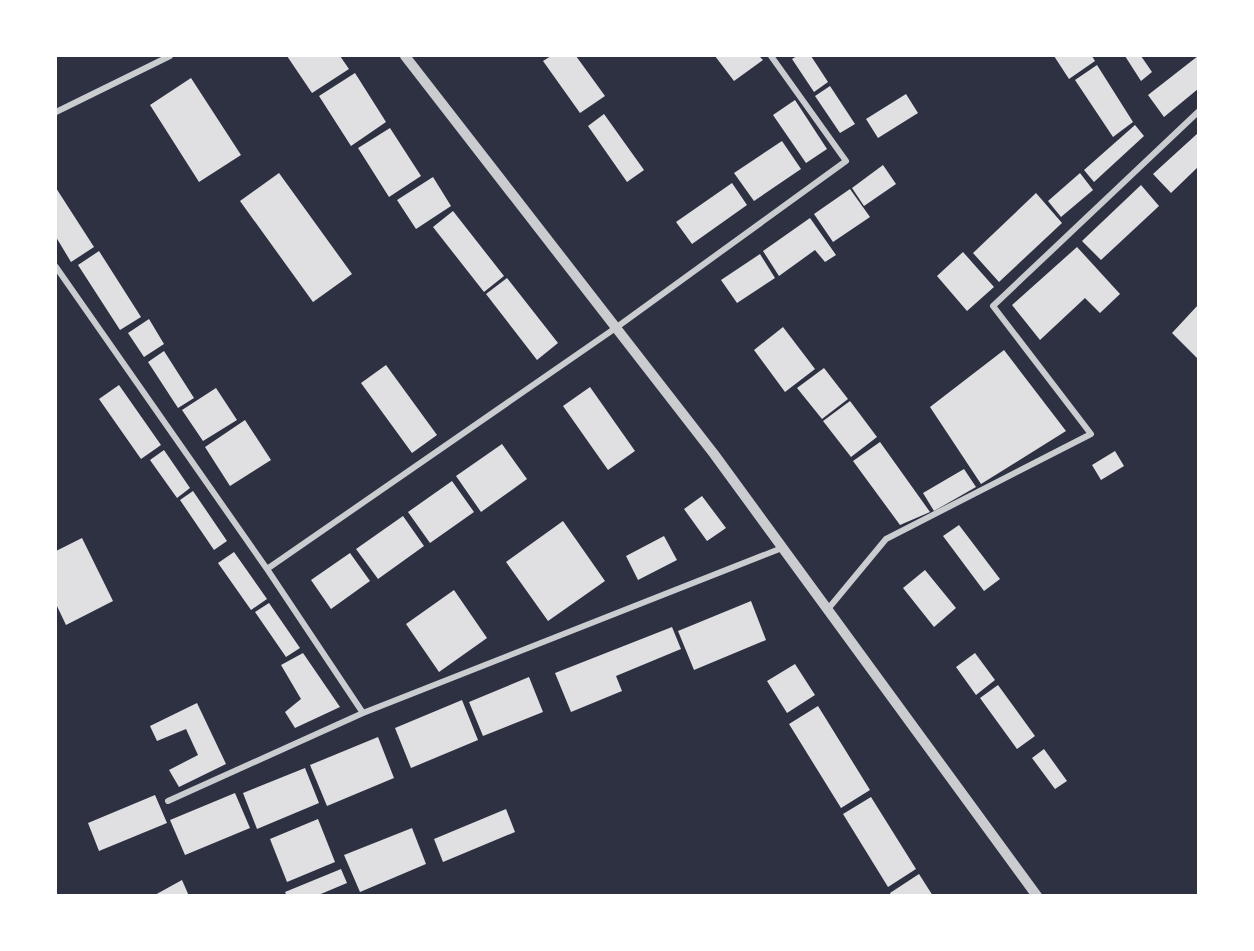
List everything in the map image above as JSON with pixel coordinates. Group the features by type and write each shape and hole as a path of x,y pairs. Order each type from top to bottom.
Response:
{"street":[{"path":"56,112 170,56"},
{"path":"405,56 617,327 828,609 1037,896"},
{"path":"267,569 617,327 846,161 771,56"},
{"path":"828,609 886,539 1091,434 993,306 1198,112"},
{"path":"56,267 267,569 363,713"},
{"path":"168,801 363,713 782,548"}],"building":[{"path":"287,56 340,56 349,69 312,93"},
{"path":"551,56 576,56 605,96 580,113 543,61"},
{"path":"715,56 759,56 763,60 734,81"},
{"path":"797,56 811,56 828,82 814,92 792,59"},
{"path":"1054,56 1092,56 1095,61 1069,79"},
{"path":"1125,56 1141,56 1152,72 1141,81"},
{"path":"1198,56 1198,89 1164,117 1148,95"},
{"path":"1097,65 1133,122 1113,137 1075,80"},
{"path":"355,73 386,122 351,146 319,96"},
{"path":"191,78 241,155 199,182 150,105"},
{"path":"830,86 855,124 840,133 815,96"},
{"path":"906,94 918,113 878,138 866,119"},
{"path":"795,100 827,149 806,163 773,115"},
{"path":"604,114 644,170 627,182 588,126"},
{"path":"1135,125 1144,136 1094,182 1084,170"},
{"path":"390,128 421,176 389,197 358,148"},
{"path":"1198,133 1198,167 1171,193 1153,174"},
{"path":"782,141 801,169 754,201 734,173"},
{"path":"883,165 896,184 864,206 852,188"},
{"path":"279,173 352,274 313,302 240,201"},
{"path":"1080,173 1093,190 1061,217 1048,201"},
{"path":"433,177 451,206 416,229 397,200"},
{"path":"732,183 747,205 692,244 676,222"},
{"path":"1141,185 1159,206 1101,260 1082,241"},
{"path":"56,188 94,247 71,262 56,237"},
{"path":"850,189 870,217 833,242 814,214"},
{"path":"1036,193 1062,223 999,282 973,253"},
{"path":"453,211 504,276 484,292 433,227"},
{"path":"810,218 836,255 825,262 815,250 779,276 763,251"},
{"path":"1077,247 1120,294 1100,313 1085,298 1040,340 1012,305"},
{"path":"99,251 141,317 120,330 78,265"},
{"path":"963,252 994,287 967,311 937,276"},
{"path":"760,254 775,278 737,303 721,280"},
{"path":"507,278 558,343 537,360 486,294"},
{"path":"1198,305 1198,359 1172,333"},
{"path":"149,319 164,344 144,357 128,333"},
{"path":"783,327 815,369 785,392 754,350"},
{"path":"1004,350 1066,431 981,484 930,407"},
{"path":"164,351 194,398 178,408 148,362"},
{"path":"386,365 437,435 412,453 361,383"},
{"path":"824,368 848,399 822,419 797,388"},
{"path":"119,385 161,445 141,459 99,399"},
{"path":"590,387 635,451 608,470 563,406"},
{"path":"216,388 237,420 203,441 182,410"},
{"path":"850,401 877,437 851,457 823,421"},
{"path":"245,420 271,460 230,486 205,447"},
{"path":"880,442 930,512 900,525 853,461"},
{"path":"502,444 527,479 481,512 456,476"},
{"path":"164,450 190,488 177,498 150,460"},
{"path":"1115,451 1124,466 1101,480 1092,465"},
{"path":"964,469 976,487 934,511 923,493"},
{"path":"452,481 474,512 430,543 408,512"},
{"path":"193,491 227,541 214,550 180,500"},
{"path":"702,496 726,528 707,541 684,509"},
{"path":"403,516 424,546 378,579 356,549"},
{"path":"563,521 605,581 548,621 506,562"},
{"path":"959,525 1000,579 984,591 943,536"},
{"path":"664,536 677,560 638,580 626,556"},
{"path":"82,538 113,601 66,625 56,604 56,551"},
{"path":"234,552 267,599 251,610 218,563"},
{"path":"350,553 370,581 331,609 311,580"},
{"path":"925,570 956,608 934,627 903,588"},
{"path":"454,590 487,638 439,672 406,624"},
{"path":"751,601 766,640 694,670 678,631"},
{"path":"269,603 300,648 286,657 255,612"},
{"path":"672,627 681,649 616,676 622,691 571,712 555,673"},
{"path":"303,653 340,707 295,728 285,712 301,699 281,665"},
{"path":"975,653 995,680 976,695 956,667"},
{"path":"795,664 815,695 787,713 767,681"},
{"path":"529,677 543,712 483,736 469,702"},
{"path":"998,685 1035,736 1017,749 980,698"},
{"path":"462,700 478,740 411,768 395,728"},
{"path":"197,703 226,764 179,787 169,770 198,755 186,729 157,741 150,726"},
{"path":"818,706 870,790 841,808 789,724"},
{"path":"378,737 394,778 327,806 310,765"},
{"path":"1044,749 1067,781 1055,789 1032,758"},
{"path":"305,768 319,803 257,829 243,793"},
{"path":"235,793 250,828 185,855 170,820"},
{"path":"155,795 167,823 99,851 88,823"},
{"path":"871,797 916,869 888,887 843,814"},
{"path":"506,809 515,832 443,862 434,839"},
{"path":"318,819 335,862 287,882 270,839"},
{"path":"412,828 426,864 360,892 344,855"},
{"path":"341,869 347,883 316,896 287,896 285,892"},
{"path":"919,874 933,896 891,896 890,893"},
{"path":"182,880 189,896 153,896"}]}
